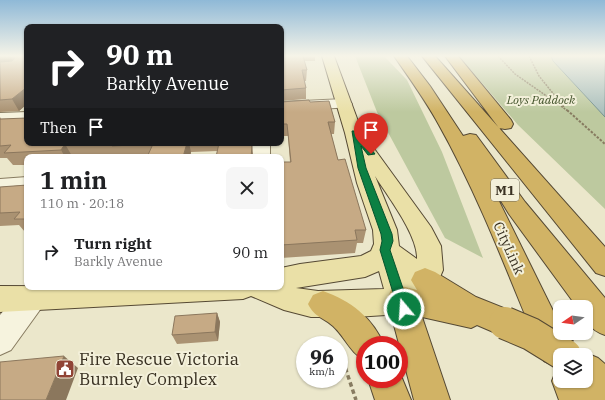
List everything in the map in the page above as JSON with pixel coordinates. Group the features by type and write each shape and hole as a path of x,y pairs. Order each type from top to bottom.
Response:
{"highway":[{"name":"CityLink","path":"413,75 442,115 481,186 554,348"},
{"name":"M1","path":"424,75 444,101 517,208 605,321"},
{"name":"M1","path":"444,75 605,265"},
{"path":"466,75 605,249"},
{"path":"413,289 442,309 496,319 531,334 554,348"},
{"path":"413,289 432,400"},
{"path":"323,304 339,313 350,322 361,336"},
{"path":"593,376 605,387"},
{"path":"388,388 393,400"},
{"path":"572,388 577,400"}],"main road":[{"path":"284,279 360,267 377,260 385,250 388,241 362,168 354,133 334,75"},
{"path":"267,290 298,301 323,304 378,303 413,289 428,271 430,257 424,238 371,154 354,133"},
{"path":"385,250 413,289"},
{"path":"0,300 185,290"}],"street":[{"path":"284,107 344,104"},
{"path":"0,118 24,117"},
{"path":"0,186 24,184"},
{"path":"0,339 32,298"}],"path":[{"path":"516,75 567,110 605,144"},
{"path":"538,75 567,110"},
{"path":"348,376 356,400"}],"green space":[{"path":"362,75 402,75 407,80 442,152 483,258 445,238 377,112"},
{"name":"Loys Paddock","path":"475,75 566,75 605,117 605,209 518,125"}],"shaded area":[{"path":"566,75 605,75 605,117"}],"building":[{"path":"0,75 24,75 24,89 12,99 0,100"},
{"path":"284,75 303,75 306,88 284,90"},
{"path":"309,100 310,102 329,101 335,122 328,122 338,160 345,159 366,230 355,230 357,240 284,245 284,162 291,162 287,124 284,124 284,102"},
{"path":"24,118 24,146 64,146 61,150 4,153 11,145 0,146 0,119"},
{"path":"152,146 186,146 184,154 148,154"},
{"path":"218,146 252,146 251,154 217,154"},
{"path":"24,185 24,219 14,219 20,212 0,213 0,187"},
{"path":"217,313 215,332 172,335 175,316"},
{"path":"64,356 46,400 0,400 0,362"}],"place":[{"name":"Fire Rescue Victoria Burnley Complex","path":"65,369"}],"route":[{"path":"371,154 354,133 362,168 388,238 385,250 404,309"}]}
